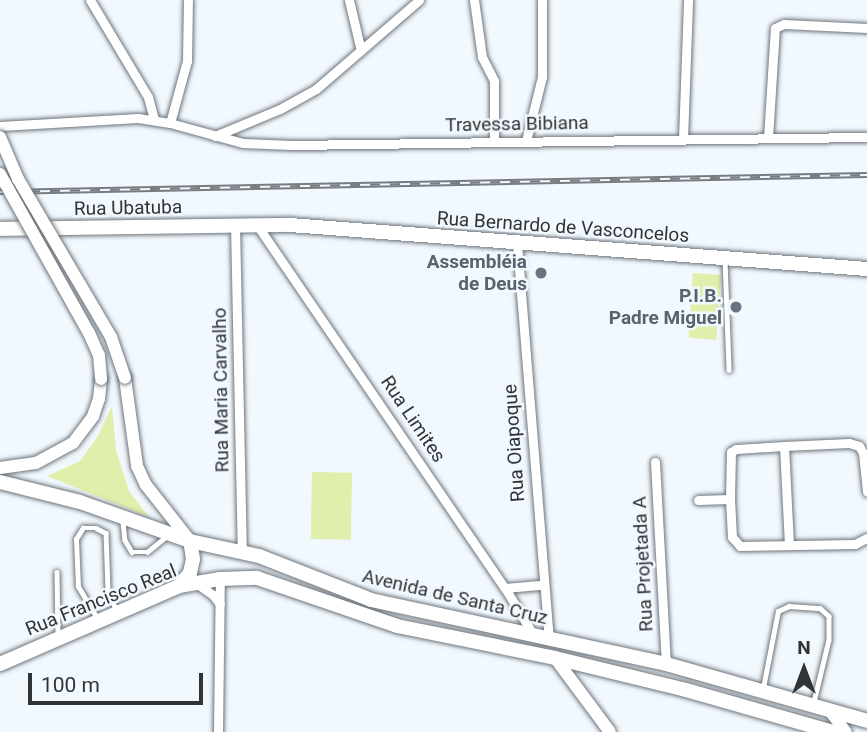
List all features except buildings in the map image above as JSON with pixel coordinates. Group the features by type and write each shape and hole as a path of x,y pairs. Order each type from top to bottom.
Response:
{"main road":[{"path":"0,137 24,190 111,337 125,378 137,466 146,485 190,541 190,573 179,586"},
{"path":"0,174 89,334 99,355 101,379 99,400 93,416 73,443 36,463 0,468"},
{"name":"Rua Ubatuba","path":"0,229 257,225"},
{"name":"Rua Bernardo de Vasconcelos","path":"257,225 339,228 867,269"},
{"name":"Avenida de Santa Cruz","path":"0,482 80,502 190,541 278,562 370,600 666,664 867,721"},
{"name":"Avenida de Santa Cruz","path":"220,579 257,578 397,626 555,658 686,690 833,732"},
{"name":"Rua Francisco Real","path":"0,664 179,586 220,579"},
{"path":"555,658 610,732"},
{"path":"830,710 846,732"}],"street":[{"path":"90,0 148,97 154,120"},
{"path":"170,123 187,61 188,0"},
{"path":"349,0 361,51"},
{"path":"215,136 297,102 419,0"},
{"path":"474,0 482,57 494,81 494,141"},
{"path":"526,141 542,77 542,0"},
{"path":"683,139 688,0"},
{"path":"768,138 775,28 785,24 867,28"},
{"name":"Travessa Bibiana","path":"0,126 154,120 243,143 292,145 867,137"},
{"name":"Rua Maria Carvalho","path":"235,225 242,554"},
{"name":"Rua Limites","path":"257,225 542,638"},
{"name":"Rua Oiapoque","path":"517,243 542,585 542,638"},
{"path":"867,499 863,453 859,446 849,443 784,446 736,449 731,452 732,537 736,545 855,544 867,538"},
{"path":"784,446 789,545"},
{"name":"Rua Projetada A","path":"655,462 666,664"},
{"path":"698,500 730,499"},
{"path":"218,732 220,579"},
{"path":"195,582 213,595 220,604"},
{"path":"505,588 542,585"}],"lane":[{"path":"726,258 729,370"},
{"path":"123,517 125,540 132,552 147,552 169,534"},
{"path":"98,620 78,587 76,539 83,528 96,528 106,533 108,591 117,612"},
{"path":"57,572 58,638"},
{"path":"763,692 778,611 789,606 820,608 830,616 829,640 813,706"}],"green space":[{"path":"693,273 721,275 716,340 688,338"},
{"path":"112,406 116,450 129,491 149,517 47,476 80,461 98,436"},
{"path":"312,472 352,473 351,540 311,539"}],"railway":[{"path":"0,192 867,175"}],"place":[{"name":"Assembléia de Deus","path":"541,273"},
{"name":"P.I.B. Padre Miguel","path":"736,307"}]}
